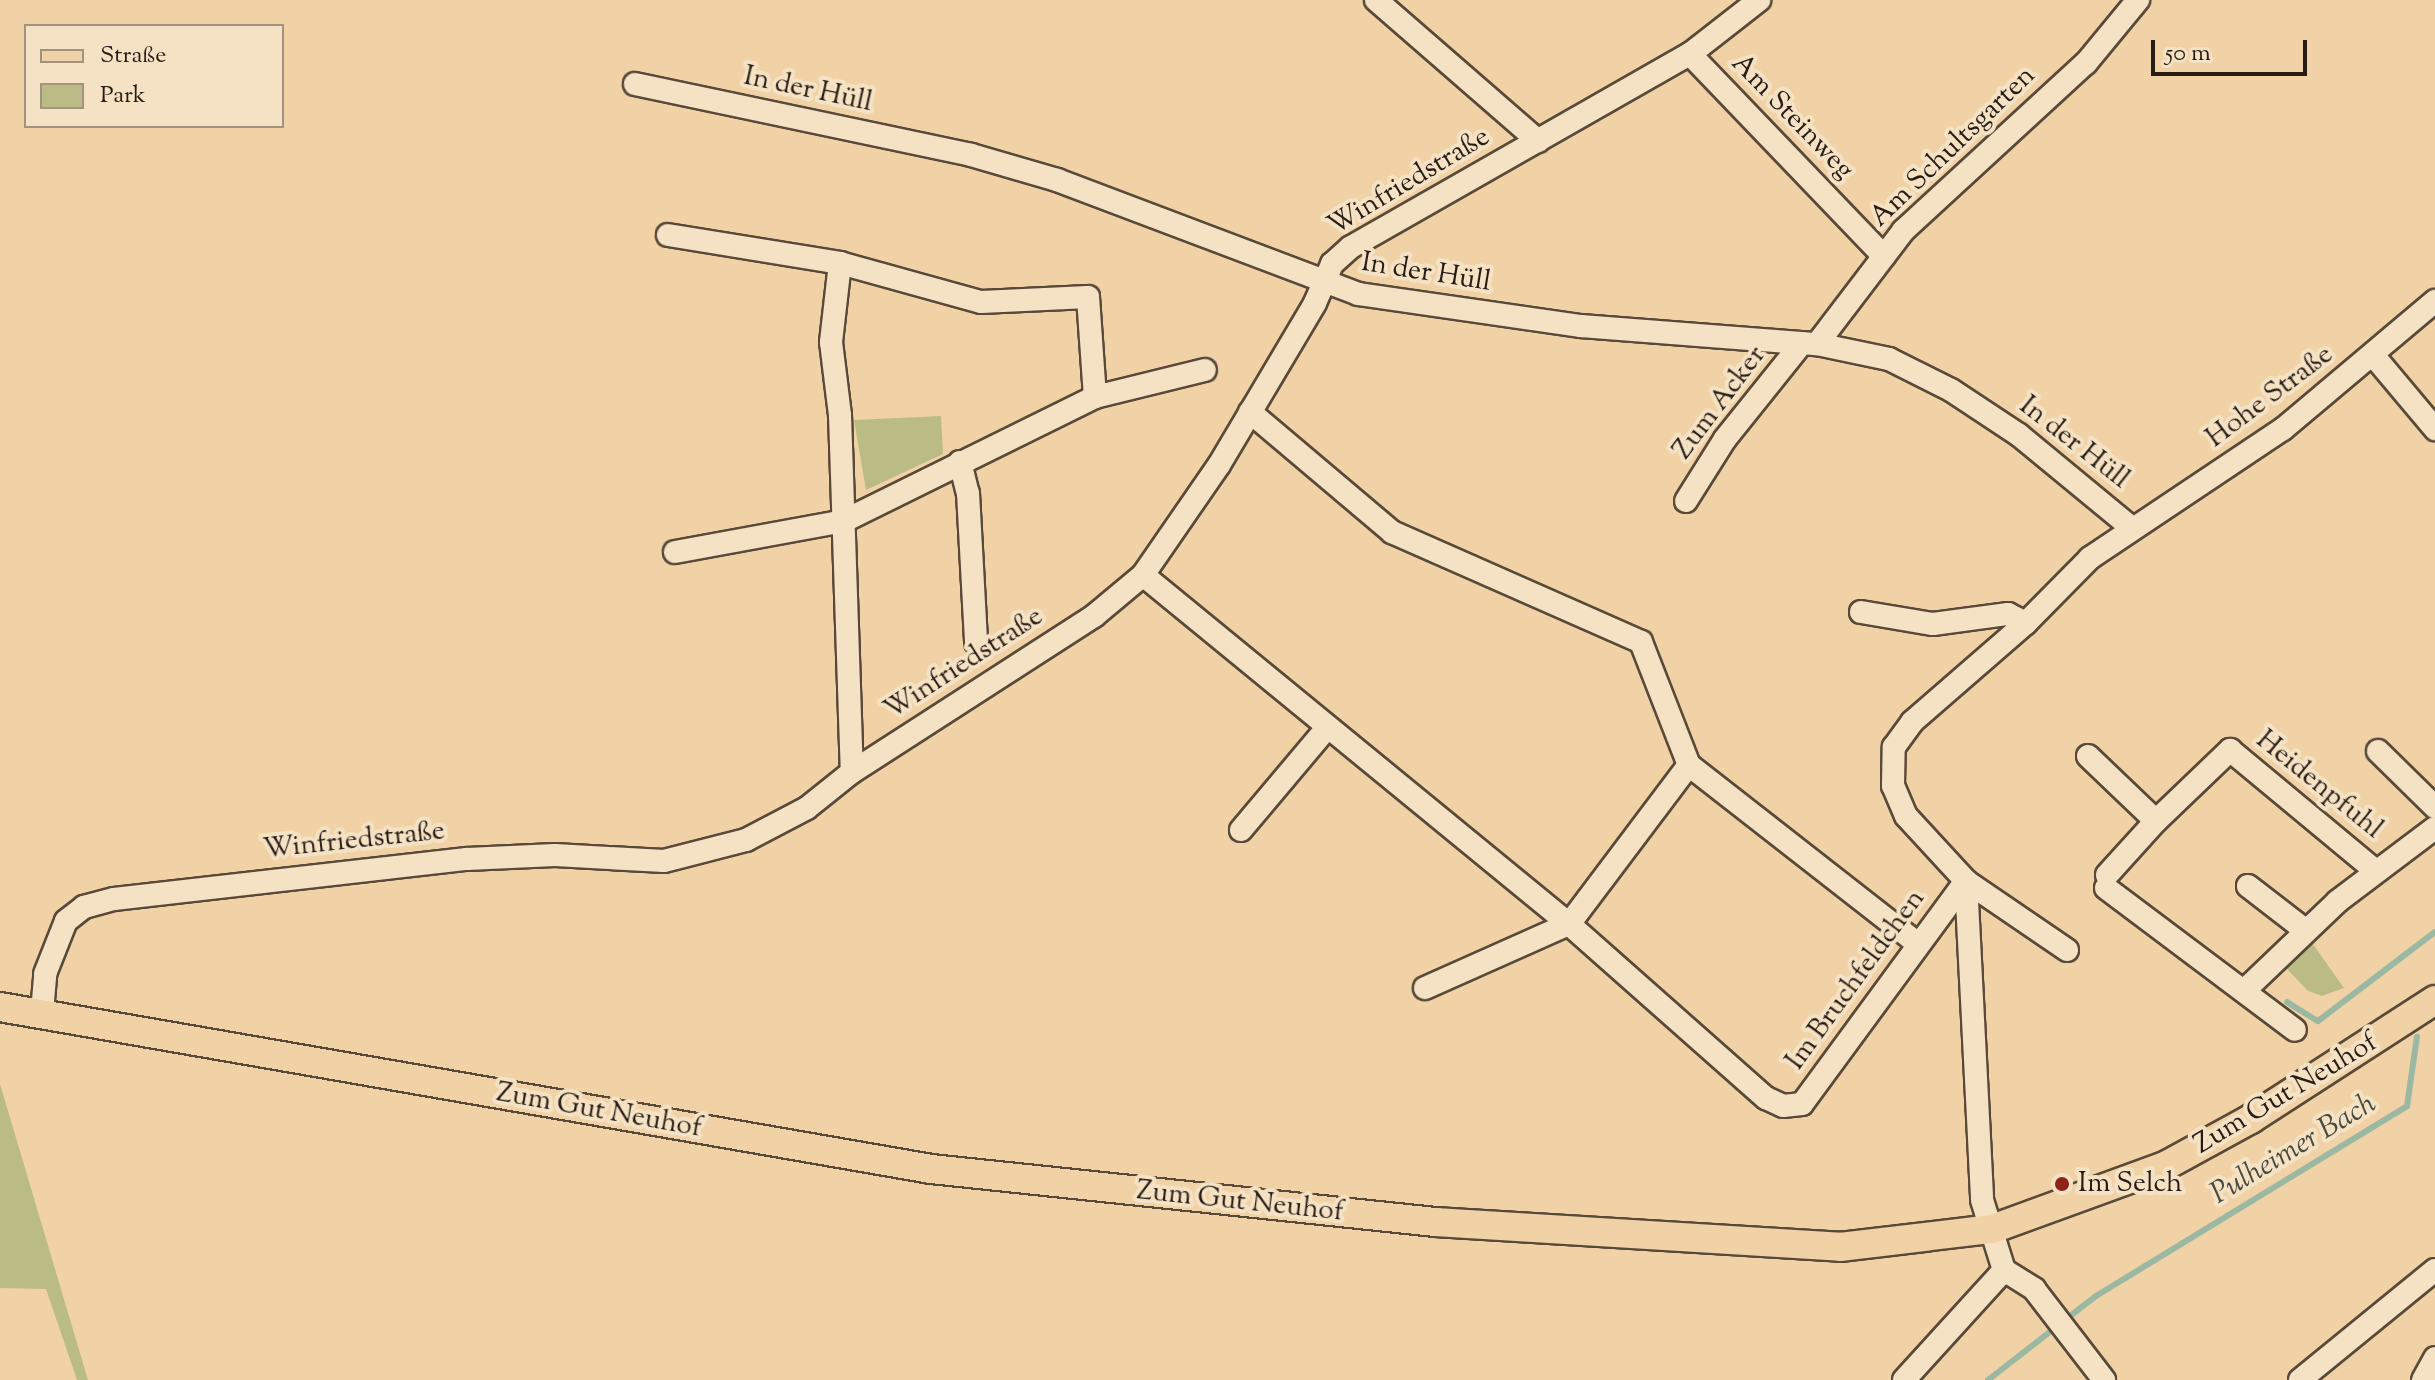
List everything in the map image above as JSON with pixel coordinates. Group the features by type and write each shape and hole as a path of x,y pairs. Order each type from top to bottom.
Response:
{"main road":[{"name":"Zum Gut Neuhof","path":"0,1007 931,1169 1435,1222 1738,1244 1840,1247 1992,1229 2165,1166 2277,1103 2435,1000"}],"street":[{"path":"1376,0 1538,141"},
{"name":"Winfriedstraße","path":"42,1012 54,941 66,921 84,907 114,899 467,859 555,855 664,861 697,856 746,840 807,808 852,772 1094,616 1143,575 1250,412 1332,264 1351,247 1690,54 1734,7 1759,0"},
{"name":"Am Schultsgarten","path":"1810,344 1903,231 2086,63 2138,0"},
{"name":"Am Steinweg","path":"1690,54 1884,256"},
{"name":"In der Hüll","path":"635,84 971,155 1263,255 1324,283 1358,294 1469,312 1810,344 1889,359 1951,390 2019,435 2132,528"},
{"path":"668,235 840,263 981,302 1088,297 1095,397"},
{"path":"840,263 831,342 844,521 852,772"},
{"name":"Hohe Straße","path":"2132,528 2248,454 2373,355 2435,301"},
{"name":"Zum Acker","path":"1686,501 1725,439 1810,344"},
{"path":"2373,355 2435,429"},
{"path":"675,552 844,521 1095,397 1205,370"},
{"path":"1250,412 1392,532 1641,642 1689,765 1918,944"},
{"path":"960,462 968,493 976,643"},
{"path":"2067,950 1960,875 1906,816 1893,786 1894,747 1912,722 2026,623 2090,558 2132,528"},
{"name":"Im Bruchfeldchen","path":"1143,575 1569,924 1766,1098 1783,1106 1802,1104 1918,944 1960,875"},
{"path":"1861,612 1933,624 2008,614 2026,623"},
{"path":"1241,830 1327,728"},
{"name":"Heidenpfuhl","path":"2295,1030 2246,989 2169,939 2106,881 2156,821 2230,750 2376,871"},
{"name":"Heidenpfuhl","path":"2378,751 2435,807"},
{"path":"2088,756 2156,821"},
{"path":"1425,988 1569,924 1689,765"},
{"name":"Heidenpfuhl","path":"2246,989 2305,930 2376,871 2435,828"},
{"path":"1960,875 1981,1193 2004,1270 2034,1289 2104,1380"},
{"path":"2248,886 2305,930"},
{"path":"1904,1380 2004,1270"},
{"path":"2300,1380 2435,1270"},
{"path":"2423,1380 2435,1358"}],"green space":[{"path":"941,416 943,454 866,490 854,420"},
{"path":"2310,940 2344,988 2322,996 2308,991 2284,966"},
{"path":"0,1084 88,1380 77,1380 46,1289 0,1288"}],"waterway":[{"name":"Pulheimer Bach","path":"2287,1002 2318,1021 2435,932"},
{"name":"Pulheimer Bach","path":"1988,1380 2096,1296 2407,1106 2417,1037"}],"place":[{"name":"Im Selch","path":"2062,1184"}]}
